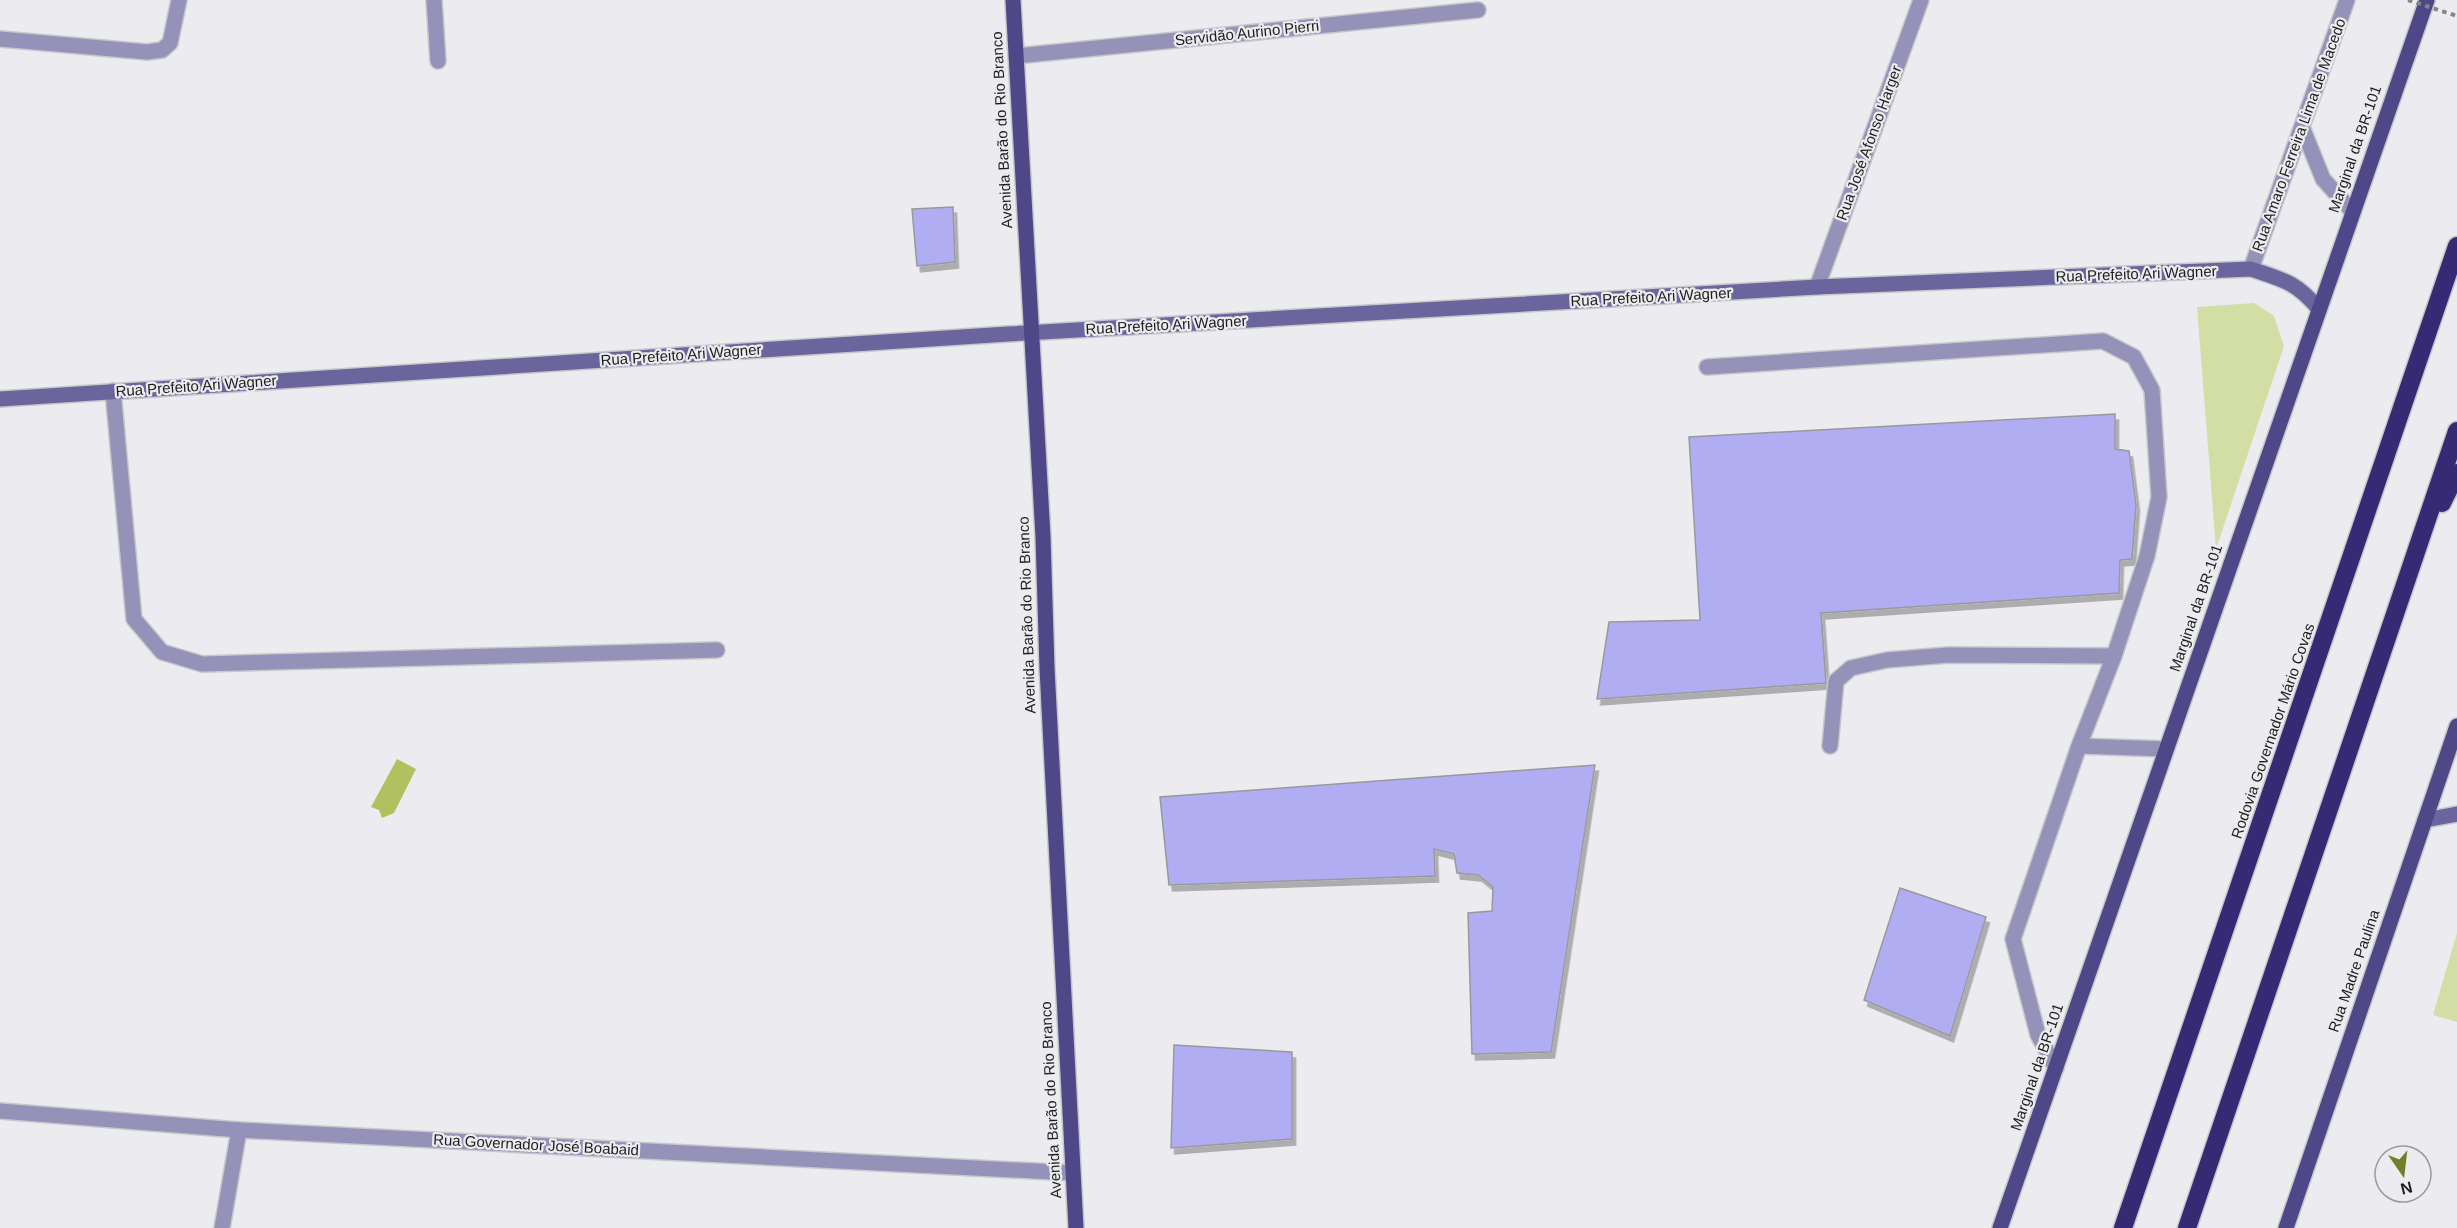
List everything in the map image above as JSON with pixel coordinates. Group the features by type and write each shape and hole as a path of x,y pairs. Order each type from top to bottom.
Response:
{"highway":[{"name":"Rodovia Governador Mário Covas","path":"2123,1228 2457,246"},
{"path":"2187,1228 2457,431"},
{"path":"2408,572 2457,473"}],"main road":[{"name":"Avenida Barão do Rio Branco","path":"1013,0 1043,537 1047,668 1076,1228"},
{"name":"Marginal da BR-101","path":"2000,1228 2427,0"},
{"name":"Rua Madre Paulina","path":"2286,1228 2457,726"}],"street":[{"path":"0,39 147,52 162,50 170,43 179,0"},
{"path":"434,0 438,61"},
{"name":"Rua José Afonso Harger","path":"1816,287 1921,0"},
{"name":"Rua Amaro Ferreira Lima de Macedo","path":"2251,269 2347,0"},
{"name":"Servidão Aurino Pierri","path":"1016,56 1478,10"},
{"path":"2302,127 2323,179 2352,211"},
{"name":"Rua Prefeito Ari Wagner","path":"0,399 1030,333 1816,287 2251,269 2285,280 2304,291 2319,309"},
{"path":"1707,367 2103,341 2134,357 2152,390 2159,497 2147,556 2115,656 2079,746 2013,939 2038,1035 2056,1068"},
{"path":"113,391 134,619 162,652 202,664 717,650"},
{"path":"1830,746 1836,681 1851,668 1887,660 1948,655 2115,656"},
{"path":"2079,746 2166,749"},
{"path":"2425,820 2457,814"},
{"name":"Rua Governador José Boabaid","path":"0,1110 239,1130 1073,1173"},
{"path":"222,1228 239,1130"}],"path":[{"path":"2408,0 2457,16"}],"shaded area":[{"path":"2254,303 2274,316 2284,346 2216,549 2197,307"},
{"path":"397,759 416,769 394,813 382,818 379,810 371,807"},
{"path":"2457,933 2457,1022 2433,1015"}],"building":[{"path":"953,207 955,262 917,266 912,209"},
{"path":"2115,414 2115,449 2129,451 2136,505 2132,559 2120,560 2119,593 1821,613 1826,683 1597,699 1609,622 1700,620 1689,437"},
{"path":"1595,765 1551,1052 1472,1054 1468,913 1492,911 1493,887 1478,875 1457,873 1454,854 1434,849 1435,876 1169,885 1160,797"},
{"path":"1900,888 1986,917 1950,1036 1864,1000"},
{"path":"1174,1045 1292,1052 1292,1139 1171,1148"}]}
